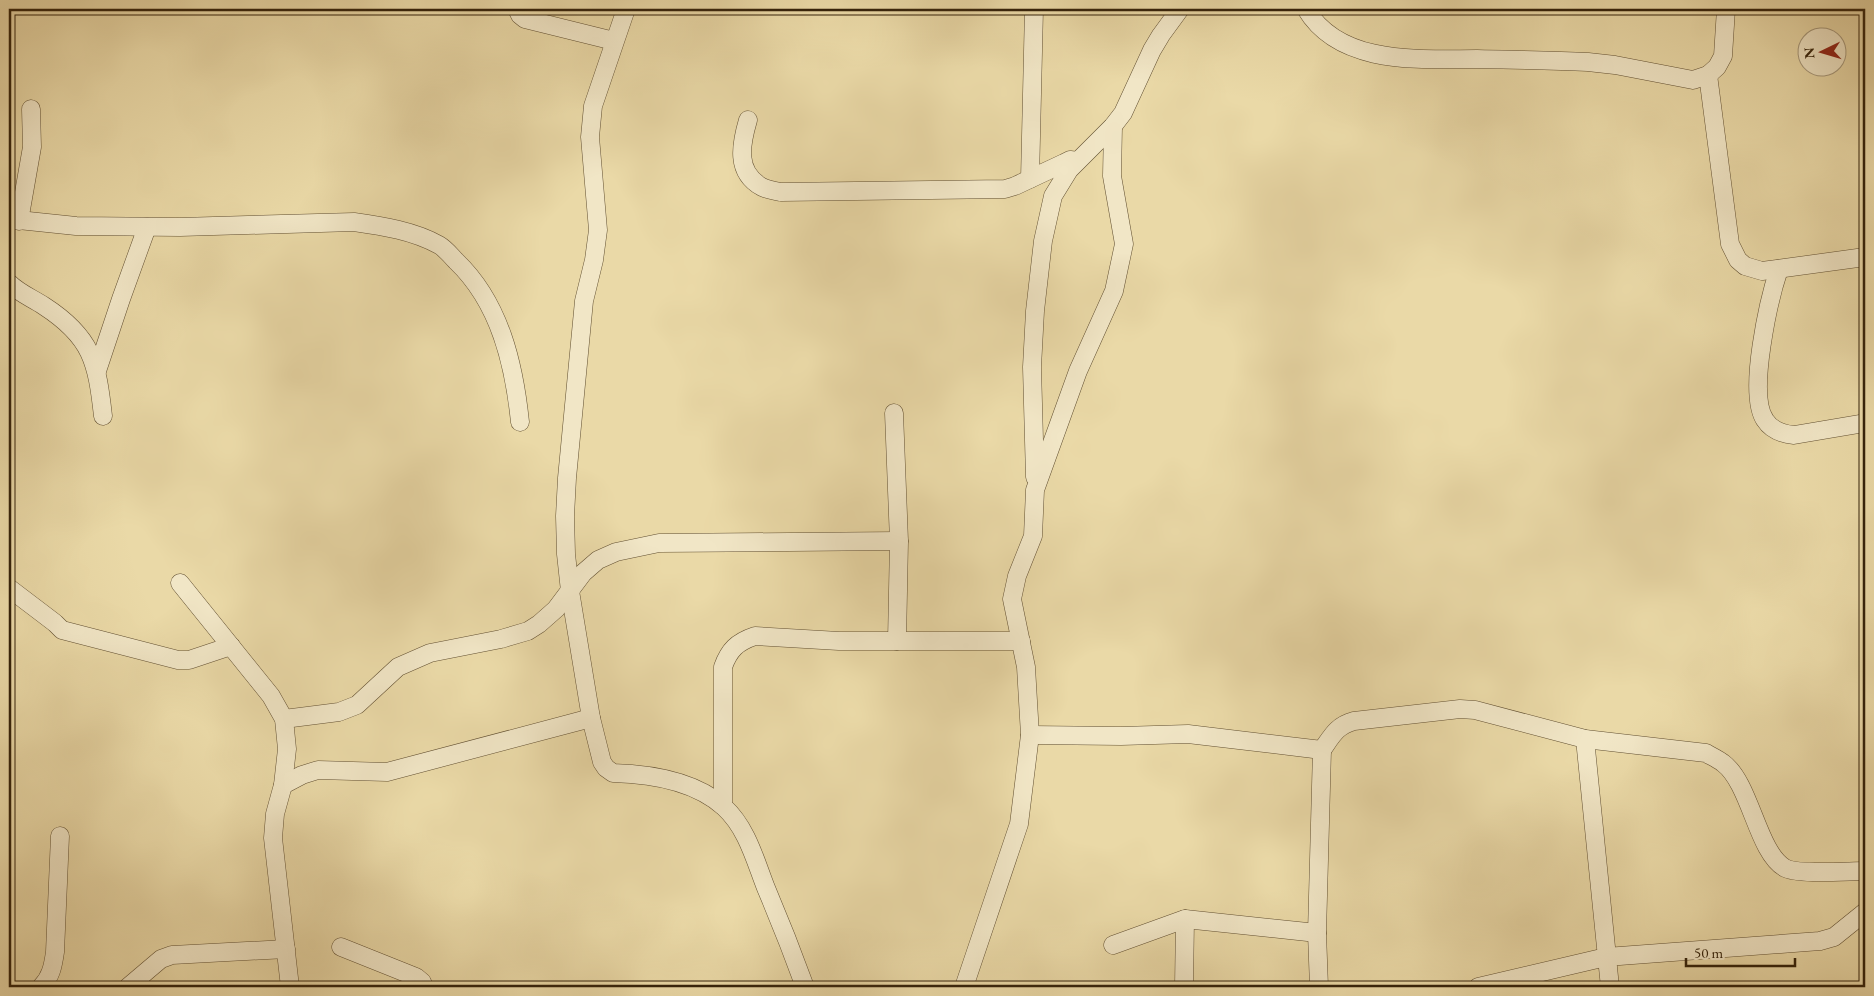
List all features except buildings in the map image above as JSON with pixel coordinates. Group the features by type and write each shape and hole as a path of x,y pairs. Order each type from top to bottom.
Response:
{"street":[{"path":"517,9 525,19 614,41"},
{"path":"626,9 593,106 590,137 598,230 594,260 584,302 567,478 566,554 591,718 602,762 606,768 613,773 669,779 702,792 723,806 741,828 748,841 805,987"},
{"path":"1030,179 1034,9"},
{"path":"964,987 1019,824 1030,734 1026,667 1012,599 1016,582 1033,536 1035,490 1032,367 1039,267 1047,217 1053,196 1061,181 1077,161 1113,126 1123,113 1129,97 1161,35 1180,9"},
{"path":"1306,9 1320,27 1339,40 1360,49 1393,57 1588,62 1615,65 1693,80 1708,75 1717,67 1723,56 1726,9"},
{"path":"1708,75 1730,244 1738,260 1753,270 1762,271 1865,257"},
{"path":"31,109 32,146 28,175 14,220 76,226 147,227 354,222 414,234 441,246 467,271 484,295 504,338 516,387 520,422"},
{"path":"748,120 741,144 743,164 750,179 763,188 782,192 996,190 1016,186 1064,162 1070,160 1077,161"},
{"path":"1035,490 1078,371 1114,291 1124,244 1112,176 1113,126"},
{"path":"97,371 147,227"},
{"path":"1779,269 1767,311 1760,354 1760,409 1764,420 1772,428 1783,434 1794,436 1865,423"},
{"path":"9,283 16,290 42,304 68,324 79,336 93,358 97,371 103,416"},
{"path":"894,413 899,541 897,641"},
{"path":"284,719 340,712 357,705 398,667 430,653 528,631 556,609 583,573 598,560 616,552 651,544 899,541"},
{"path":"180,583 271,696 284,719 287,749 283,785 275,814 273,838 290,987"},
{"path":"9,588 62,630 71,633 178,660 189,660 231,646"},
{"path":"723,806 723,668 726,656 744,640 755,636 839,641 1021,641"},
{"path":"1319,987 1317,933 1322,750 1344,723 1460,709 1475,710 1585,739 1706,754 1723,763 1735,776 1772,857 1785,868 1798,871 1865,871"},
{"path":"283,785 302,775 318,770 387,772 591,718"},
{"path":"1030,734 1121,736 1188,734 1322,750"},
{"path":"1585,739 1610,987"},
{"path":"41,987 48,980 55,952 60,836"},
{"path":"1478,987 1606,957 1820,941 1834,937 1865,912"},
{"path":"1113,945 1185,919 1317,933"},
{"path":"1184,987 1185,919"},
{"path":"341,947 416,977 422,982 424,987"},
{"path":"128,987 161,959 172,955 286,949"}]}
